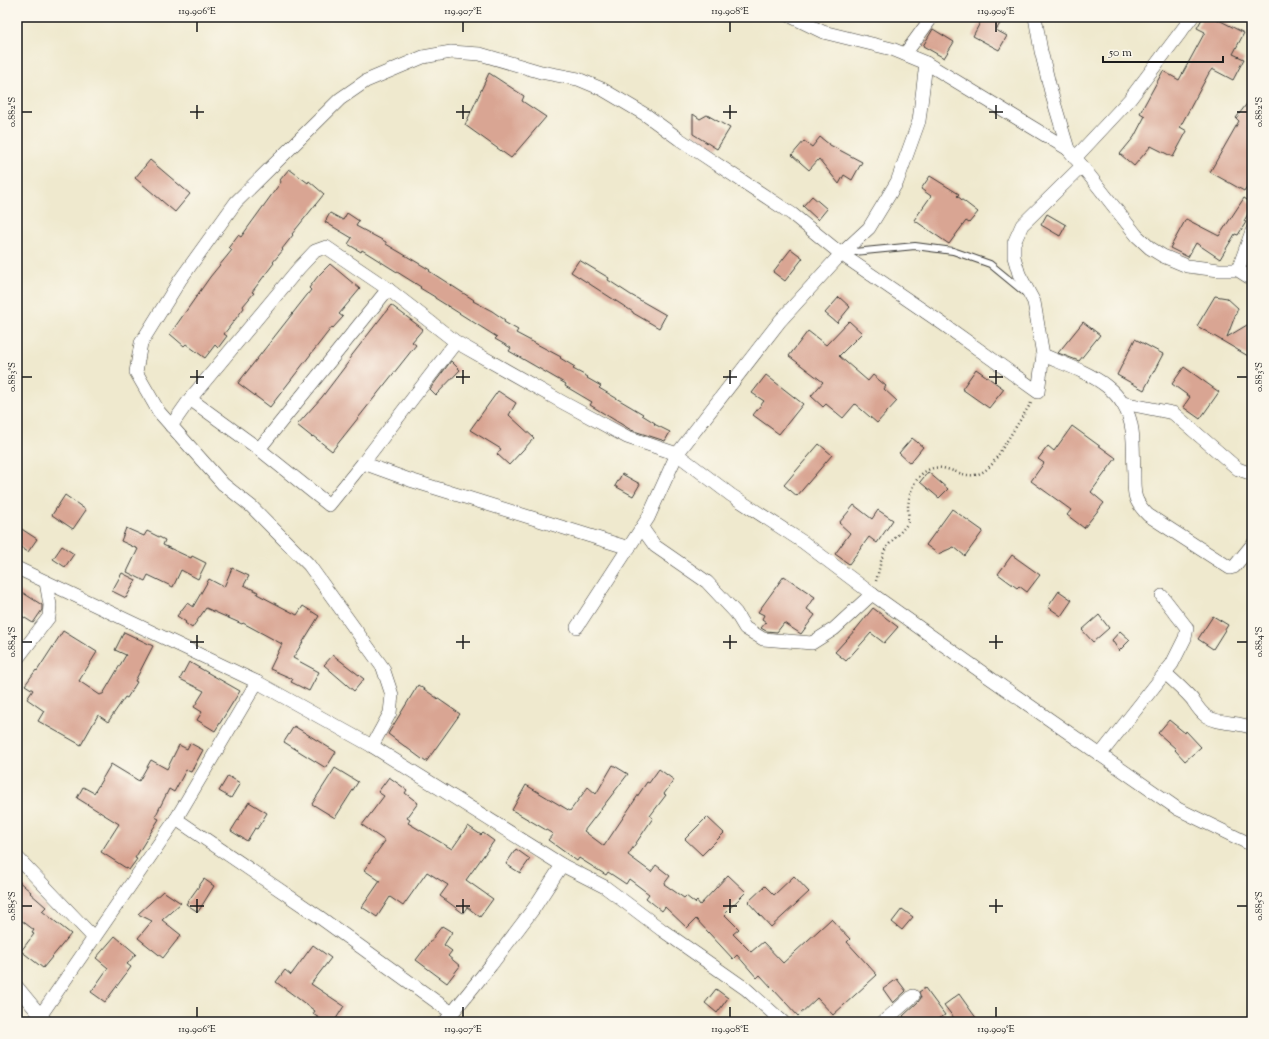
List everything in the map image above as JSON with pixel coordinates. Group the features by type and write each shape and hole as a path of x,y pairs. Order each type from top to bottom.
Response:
{"street":[{"path":"792,17 823,32 892,49 926,63 1075,158"},
{"path":"905,54 932,17"},
{"path":"1035,17 1041,51 1051,92 1075,158 1137,236 1150,248 1163,256 1187,266 1219,270 1238,270 1252,280"},
{"path":"372,746 390,713 392,695 383,668 309,565 252,507 223,484 171,426 159,412 136,372 141,343 180,280 236,202 340,99 366,81 423,57 450,52 480,54 541,72 578,79 602,89 646,115 679,139 792,214 841,254 1038,392 1043,355 1034,302 1019,274 1014,257 1014,242 1022,225 1075,158 1130,99 1192,17"},
{"path":"577,627 648,518 677,454 780,321 841,254 869,228 897,182 919,120 926,63"},
{"path":"1238,270 1252,231"},
{"path":"171,426 190,399 294,274 315,251 326,247 388,289 456,342 627,437 677,454 731,494 802,542 872,594 1178,809 1252,845"},
{"path":"259,449 388,289"},
{"path":"190,399 259,449 329,505 456,342"},
{"path":"1043,355 1096,378 1120,398 1132,429 1134,495 1139,506 1148,515 1230,568 1234,567 1252,545"},
{"path":"1122,403 1173,413 1238,469 1252,474"},
{"path":"363,463 410,480 629,548"},
{"path":"642,528 655,546 707,582 736,613 745,628 763,639 812,643 834,629 872,594"},
{"path":"17,568 257,682 372,746 562,865 605,886 662,930 746,989 783,1022"},
{"path":"17,658 49,617 50,605 46,582"},
{"path":"1100,755 1172,664 1185,638 1187,628 1162,596"},
{"path":"1165,673 1206,716 1217,721 1247,725 1252,728"},
{"path":"17,988 41,1020 94,938 176,819 257,682"},
{"path":"176,819 318,916 449,1017 534,908 562,865"},
{"path":"17,857 94,938"},
{"path":"883,1022 913,996"}],"lane":[{"path":"841,254 915,246 952,251 990,264 1018,286 1034,302"}],"path":[{"path":"872,594 885,550 908,522 909,496 915,482 924,472 932,468 944,468 963,475 977,474 988,469 1038,392"}],"building":[{"path":"983,17 1004,17 996,30 1007,36 999,50 973,36"},
{"path":"1203,17 1213,17 1244,33 1233,54 1244,59 1233,80 1212,69 1209,73 1180,127 1187,131 1173,157 1151,146 1134,166 1120,154 1134,137 1145,116 1140,113 1163,71 1179,80 1205,32 1197,28"},
{"path":"933,29 954,42 944,58 923,46"},
{"path":"489,73 524,96 522,101 546,117 511,158 465,125"},
{"path":"1252,97 1252,178 1244,191 1210,172 1239,121 1236,118"},
{"path":"693,114 700,119 707,115 730,128 717,149 693,134"},
{"path":"820,137 830,145 862,162 852,180 844,175 839,184 819,159 809,170 792,155 804,141 812,147"},
{"path":"150,160 190,194 175,212 135,178"},
{"path":"289,169 308,183 309,181 324,194 292,234 293,235 282,249 283,250 252,292 254,293 243,306 244,308 224,334 227,336 218,348 215,345 205,358 186,344 184,346 170,334 210,277 232,250 229,247 238,235 241,237"},
{"path":"930,176 959,194 957,196 978,212 969,223 966,221 949,244 914,220 931,196 921,189"},
{"path":"812,196 827,209 818,220 803,206"},
{"path":"1244,198 1252,203 1252,207 1244,221 1246,222 1238,235 1235,234 1220,259 1196,243 1188,257 1170,248 1186,219 1219,236"},
{"path":"330,213 343,220 347,213 359,221 356,226 386,242 386,244 430,270 429,271 474,300 473,301 492,311 505,320 504,322 518,330 516,333 561,357 560,358 575,367 573,369 601,386 599,388 643,414 642,415 655,423 654,424 670,432 665,441 631,430 590,405 592,402 565,386 566,384 509,351 511,348 495,339 497,337 362,250 361,252 348,244 352,238 325,222"},
{"path":"1047,214 1066,225 1060,236 1041,225"},
{"path":"791,249 803,258 785,281 773,272"},
{"path":"579,260 609,278 608,280 631,295 666,315 659,328 633,313 571,272"},
{"path":"330,264 360,289 339,314 343,317 333,328 332,327 270,407 238,383 311,290 309,288 318,276"},
{"path":"1215,296 1227,298 1238,308 1227,337 1252,322 1252,349 1248,356 1197,326"},
{"path":"839,297 850,307 837,323 825,313"},
{"path":"391,305 423,329 412,342 416,345 332,451 297,425 322,397 350,360 349,359"},
{"path":"849,321 862,333 839,356 868,381 873,375 886,386 884,389 897,401 877,423 855,404 843,418 826,404 823,407 811,396 823,382 789,356 808,331 826,345"},
{"path":"1083,322 1100,335 1079,361 1058,353"},
{"path":"1135,339 1163,354 1144,390 1117,375"},
{"path":"451,361 460,370 436,395 430,389"},
{"path":"1184,367 1219,392 1200,419 1183,407 1190,397 1172,384"},
{"path":"976,369 1004,389 989,408 962,389"},
{"path":"766,375 803,404 779,434 753,415 764,401 752,393"},
{"path":"498,391 516,403 509,415 534,438 509,465 497,454 501,449 470,430"},
{"path":"1072,426 1116,458 1091,492 1104,503 1084,528 1067,515 1071,510 1031,481 1044,463 1038,459 1048,446 1054,451"},
{"path":"912,438 923,447 910,463 899,453"},
{"path":"819,444 832,455 797,496 784,485"},
{"path":"928,472 948,489 939,498 920,482"},
{"path":"622,474 640,484 633,496 615,486"},
{"path":"65,495 86,510 73,529 52,515"},
{"path":"854,505 872,519 878,510 893,520 877,543 869,537 849,564 835,554 850,533 839,523"},
{"path":"952,509 983,531 965,556 954,547 938,554 926,545"},
{"path":"17,526 37,539 28,552 17,545"},
{"path":"126,528 144,536 147,531 165,540 163,545 206,563 198,579 181,570 173,587 148,575 145,581 127,572 138,549 121,541"},
{"path":"62,546 74,554 65,567 53,559"},
{"path":"1012,555 1040,575 1027,592 1019,586 1017,588 998,574"},
{"path":"232,568 249,576 244,585 258,592 257,594 297,615 303,606 319,616 293,658 319,672 309,691 291,682 293,679 270,669 282,644 243,623 242,624 206,608 192,628 177,616 187,603 193,607 209,579 224,587"},
{"path":"122,573 136,580 126,598 112,591"},
{"path":"784,576 815,597 807,609 815,615 801,634 784,623 777,632 766,631 761,628 766,622 762,619 764,615 758,612"},
{"path":"17,589 42,605 42,610 33,623 17,613"},
{"path":"1059,591 1072,600 1061,616 1048,607"},
{"path":"873,608 898,627 884,643 871,633 846,661 835,652"},
{"path":"1099,615 1109,628 1093,642 1082,630"},
{"path":"1213,616 1228,625 1213,649 1198,639"},
{"path":"63,631 97,652 79,681 100,695 103,694 126,655 115,650 124,632 153,646 135,681 137,682 127,698 125,697 108,722 98,715 81,745 38,721 44,711 27,699 33,690 25,685 36,670 37,671"},
{"path":"1120,631 1130,640 1119,651 1112,640"},
{"path":"333,655 364,679 354,691 324,665"},
{"path":"189,662 240,691 215,731 197,720 202,712 194,707 204,691 180,679"},
{"path":"418,685 460,714 426,762 388,734"},
{"path":"1169,720 1185,733 1186,731 1201,747 1185,761 1175,750 1176,749 1158,733"},
{"path":"294,726 336,752 326,768 284,742"},
{"path":"190,743 203,750 191,772 186,770 174,792 169,789 155,817 159,819 135,858 137,859 129,870 101,852 119,824 77,798 83,787 94,793 111,764 139,781 151,760 167,769 179,745 187,749"},
{"path":"613,765 628,774 584,831 604,846 647,782 649,783 659,769 674,780 664,794 666,795 650,816 653,818 628,855 651,872 656,865 670,876 664,884 684,898 686,896 695,903 697,901 700,905 728,875 746,892 724,914 739,929 733,934 751,952 763,942 783,963 831,919 850,939 847,942 877,975 833,1015 817,998 798,1016 760,975 757,978 737,955 733,959 696,919 687,928 665,907 662,911 646,898 649,894 629,879 626,884 608,872 606,875 579,858 577,861 548,840 553,834 512,810 526,785 570,811 588,787 596,794"},
{"path":"335,768 358,782 335,818 312,804"},
{"path":"228,776 240,783 231,798 219,791"},
{"path":"389,777 407,790 405,793 418,803 407,818 410,820 408,823 452,849 468,826 481,835 483,833 494,841 466,880 493,899 480,917 467,907 463,913 440,896 448,885 427,872 403,906 390,897 377,917 362,907 380,881 364,870 385,841 362,825 384,796 378,792"},
{"path":"249,802 267,813 247,841 231,831"},
{"path":"707,817 724,833 702,855 685,839"},
{"path":"516,849 530,859 520,873 506,864"},
{"path":"794,876 809,892 771,927 748,902 765,886 774,895"},
{"path":"204,879 214,886 198,912 186,904"},
{"path":"17,880 46,907 42,911 71,934 43,968 21,951 34,934 32,933 34,930 17,917"},
{"path":"163,891 181,903 162,920 181,935 163,958 138,938 152,921 138,914"},
{"path":"902,909 913,917 902,930 892,922"},
{"path":"442,926 452,932 444,945 452,951 448,956 460,966 447,983 416,960"},
{"path":"115,936 136,954 127,964 131,967 105,1002 91,992 108,968 96,958"},
{"path":"313,945 331,958 311,984 344,1006 334,1022 325,1022 313,1014 315,1011 276,982 285,970 291,975"},
{"path":"897,979 906,991 893,1003 883,989"},
{"path":"925,988 945,1015 934,1022 907,1022 903,1016 918,1002 921,998 919,992"},
{"path":"716,989 728,998 717,1013 705,1003"},
{"path":"959,994 979,1022 957,1022 944,1005"}]}
